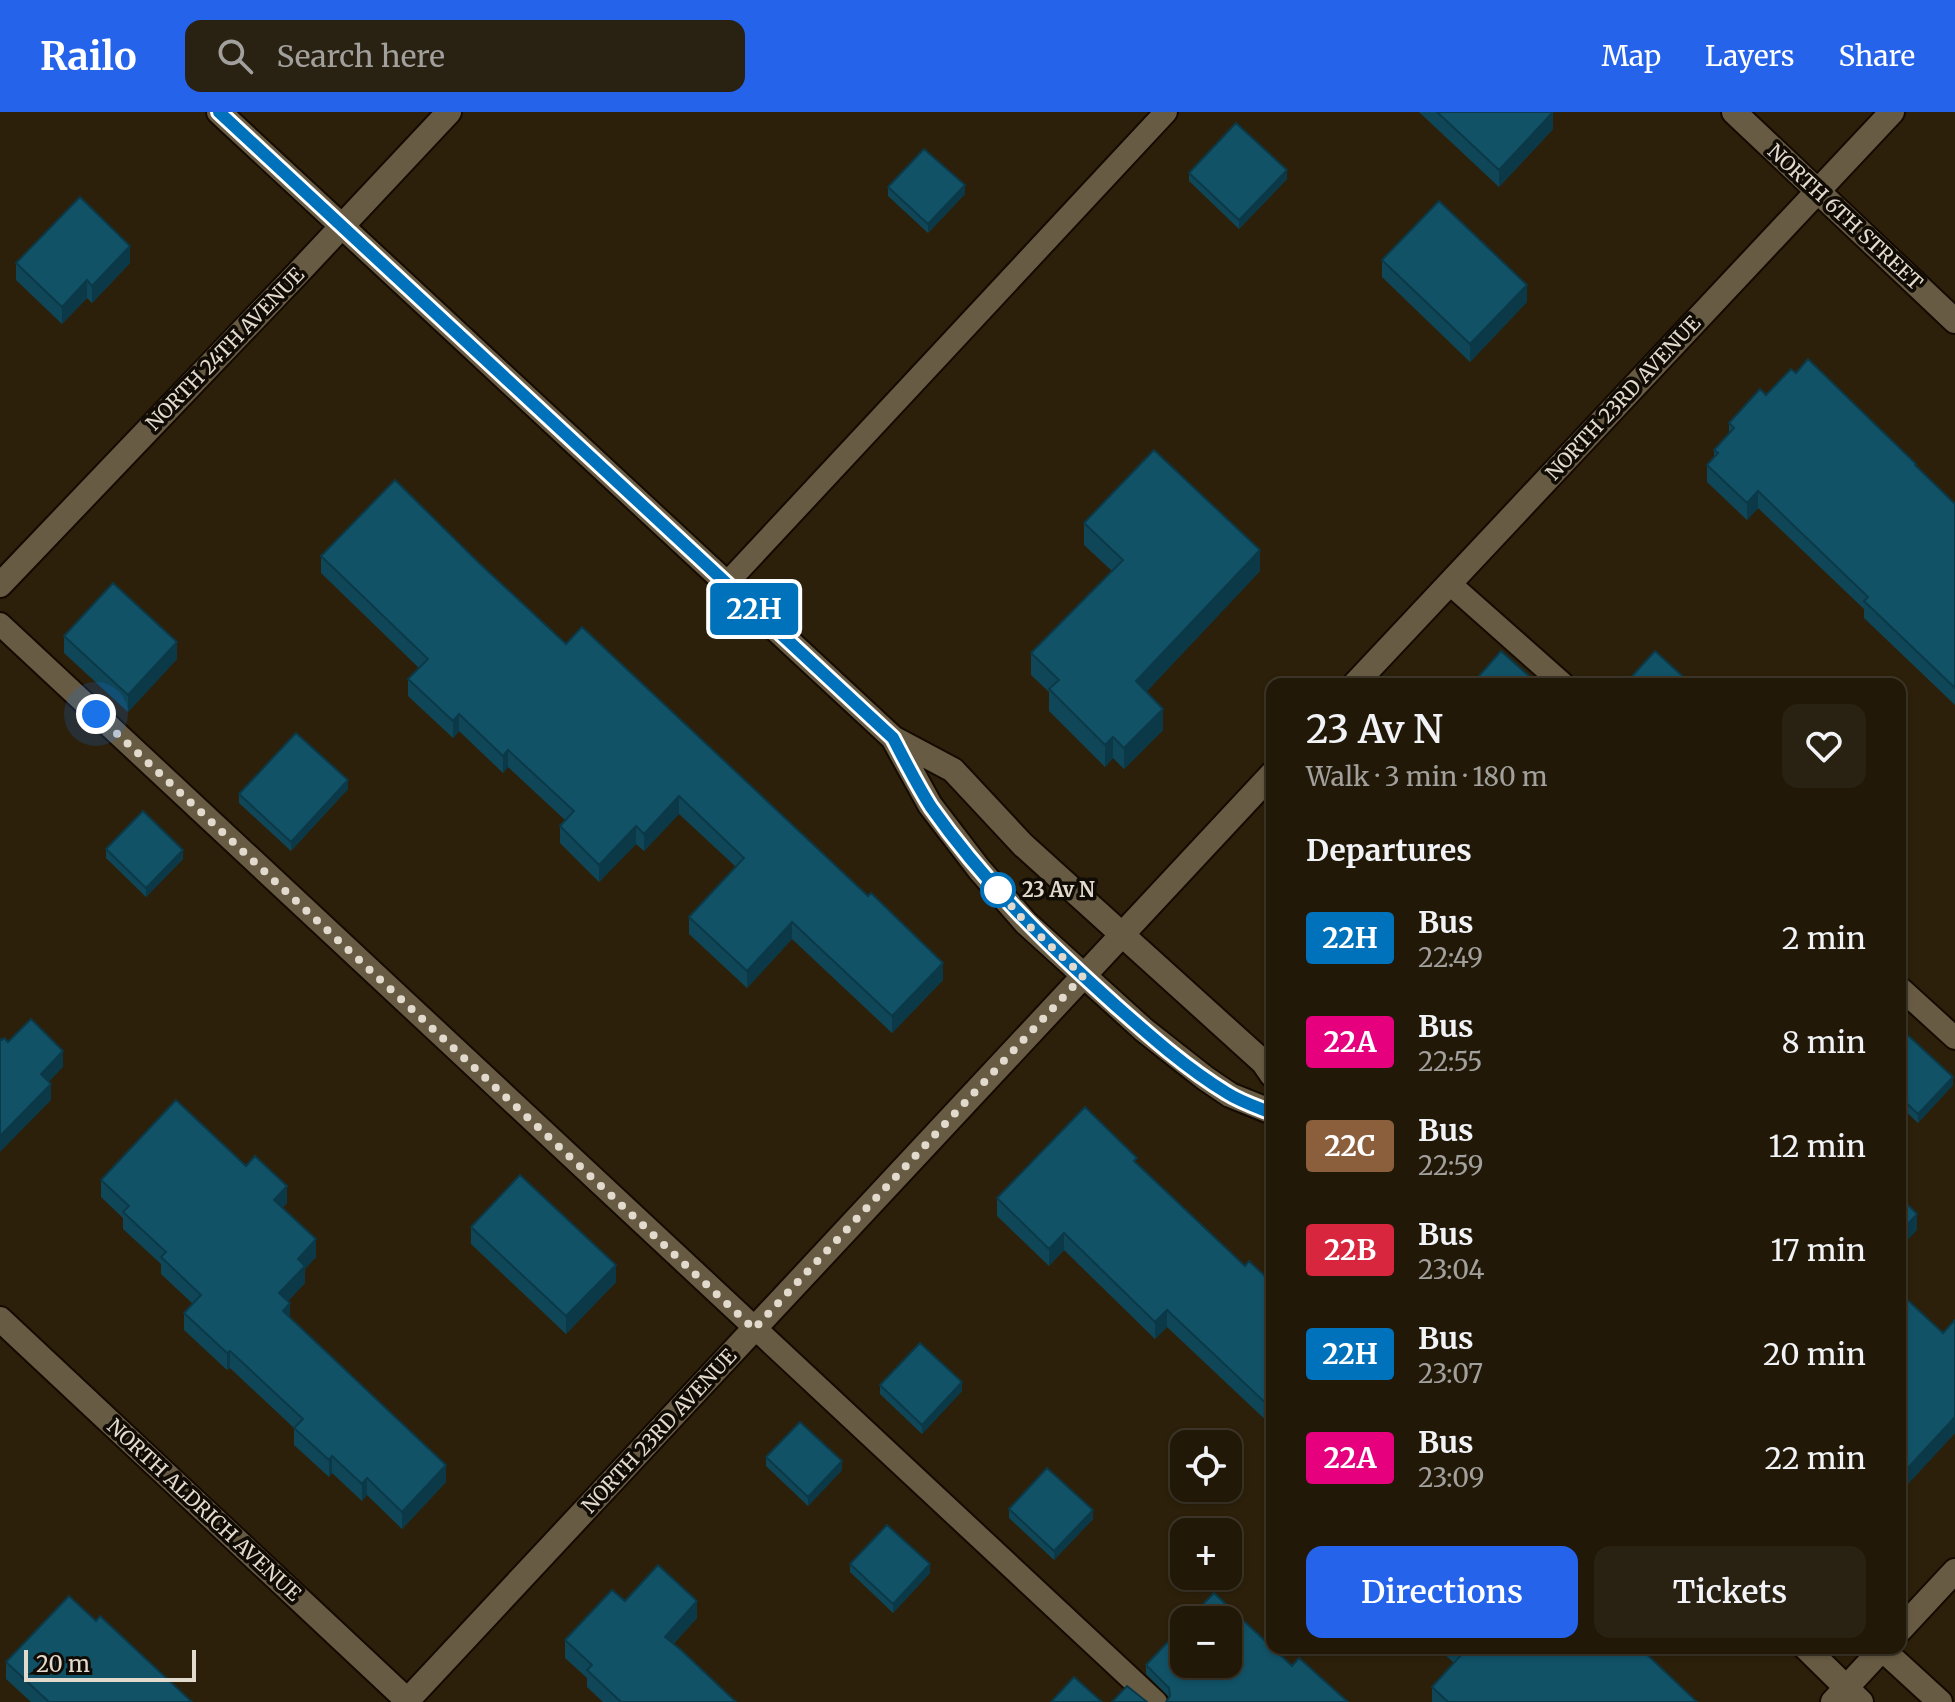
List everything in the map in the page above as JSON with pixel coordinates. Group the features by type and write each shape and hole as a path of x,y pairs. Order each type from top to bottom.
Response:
{"street":[{"path":"219,112 893,738 953,770 1023,845 1266,1066"},
{"name":"NORTH 24TH AVENUE","path":"0,585 449,112"},
{"name":"NORTH 6TH STREET","path":"1734,112 1955,321"},
{"name":"NORTH 23RD AVENUE","path":"1361,678 1892,112"},
{"path":"893,738 930,805 1026,923 1144,1030 1205,1078 1230,1095 1266,1110"},
{"name":"NORTH 23RD AVENUE","path":"407,1702 1266,780"},
{"name":"NORTH ALDRICH AVENUE","path":"0,1319 407,1702"},
{"path":"1906,1624 1955,1571"},
{"path":"1811,1654 1846,1697 1878,1654"},
{"path":"1888,1654 1940,1702"}],"lane":[{"path":"727,583 1166,112"},
{"path":"1449,583 1556,678"},
{"path":"0,624 1156,1702"},
{"path":"1906,993 1955,1038"}],"building":[{"path":"1437,112 1553,112 1499,170"},
{"path":"1236,123 1287,170 1239,220 1189,173"},
{"path":"924,149 965,185 928,224 888,187"},
{"path":"80,197 130,246 92,286 87,280 62,307 16,263"},
{"path":"1439,201 1527,285 1470,344 1382,260"},
{"path":"1808,359 1955,504 1955,688 1864,601 1868,597 1758,491 1747,503 1707,465 1718,453 1714,450 1734,428 1729,423 1760,389 1766,395 1791,369 1796,373"},
{"path":"1154,450 1260,550 1136,681 1163,709 1124,748 1113,737 1105,745 1049,689 1059,680 1031,653 1123,560 1084,523"},
{"path":"395,480 566,644 582,627 943,963 892,1016 792,922 747,971 689,917 744,858 679,796 644,834 636,826 599,865 560,826 574,811 508,750 503,756 459,714 453,721 408,679 428,659 321,556"},
{"path":"113,583 177,642 128,695 64,636"},
{"path":"1501,651 1531,678 1477,678"},
{"path":"1655,651 1684,678 1630,678"},
{"path":"296,733 348,780 291,842 239,794"},
{"path":"143,811 183,850 146,888 106,849"},
{"path":"31,1019 63,1051 41,1074 51,1084 0,1136 0,1039 8,1042"},
{"path":"1906,1034 1953,1077 1918,1114 1906,1103"},
{"path":"176,1100 246,1166 255,1156 287,1186 274,1200 316,1239 298,1259 305,1266 279,1293 290,1303 283,1311 446,1465 402,1512 367,1478 362,1484 332,1456 329,1460 294,1428 303,1419 184,1313 201,1295 161,1257 166,1252 123,1212 129,1206 101,1180"},
{"path":"1085,1107 1137,1158 1134,1161 1245,1266 1249,1261 1266,1277 1266,1403 1167,1310 1155,1322 1064,1233 1049,1249 997,1198"},
{"path":"520,1175 616,1265 566,1316 471,1227"},
{"path":"1906,1203 1917,1214 1906,1226"},
{"path":"1906,1299 1943,1333 1955,1320 1955,1417 1906,1470"},
{"path":"920,1343 962,1382 922,1425 880,1385"},
{"path":"800,1422 842,1461 808,1497 766,1457"},
{"path":"1047,1468 1093,1510 1054,1551 1009,1509"},
{"path":"887,1525 930,1564 893,1604 850,1564"},
{"path":"658,1565 697,1601 665,1637 736,1702 621,1702 587,1670 592,1665 565,1640 612,1590 625,1601"},
{"path":"1214,1593 1228,1606 1201,1606"},
{"path":"69,1596 96,1621 100,1616 192,1702 49,1702 6,1662"},
{"path":"1242,1619 1266,1642 1266,1654 1279,1654 1292,1666 1299,1658 1348,1702 1166,1702 1170,1696 1169,1688 1146,1665 1170,1640 1170,1678 1242,1678"},
{"path":"1462,1654 1646,1654 1697,1702 1448,1702 1432,1687"},
{"path":"1074,1677 1102,1702 1051,1702"},
{"path":"1127,1686 1147,1702 1112,1702"}],"bus line":[{"name":"22H","path":"219,112 893,738 930,805 1026,923 1144,1030 1205,1078 1230,1095 1266,1110"}],"place":[{"name":"23 Av N","path":"998,890"}],"route":[{"path":"96,714 754,1329 1083,976 1026,923 995,887 998,890"}]}
